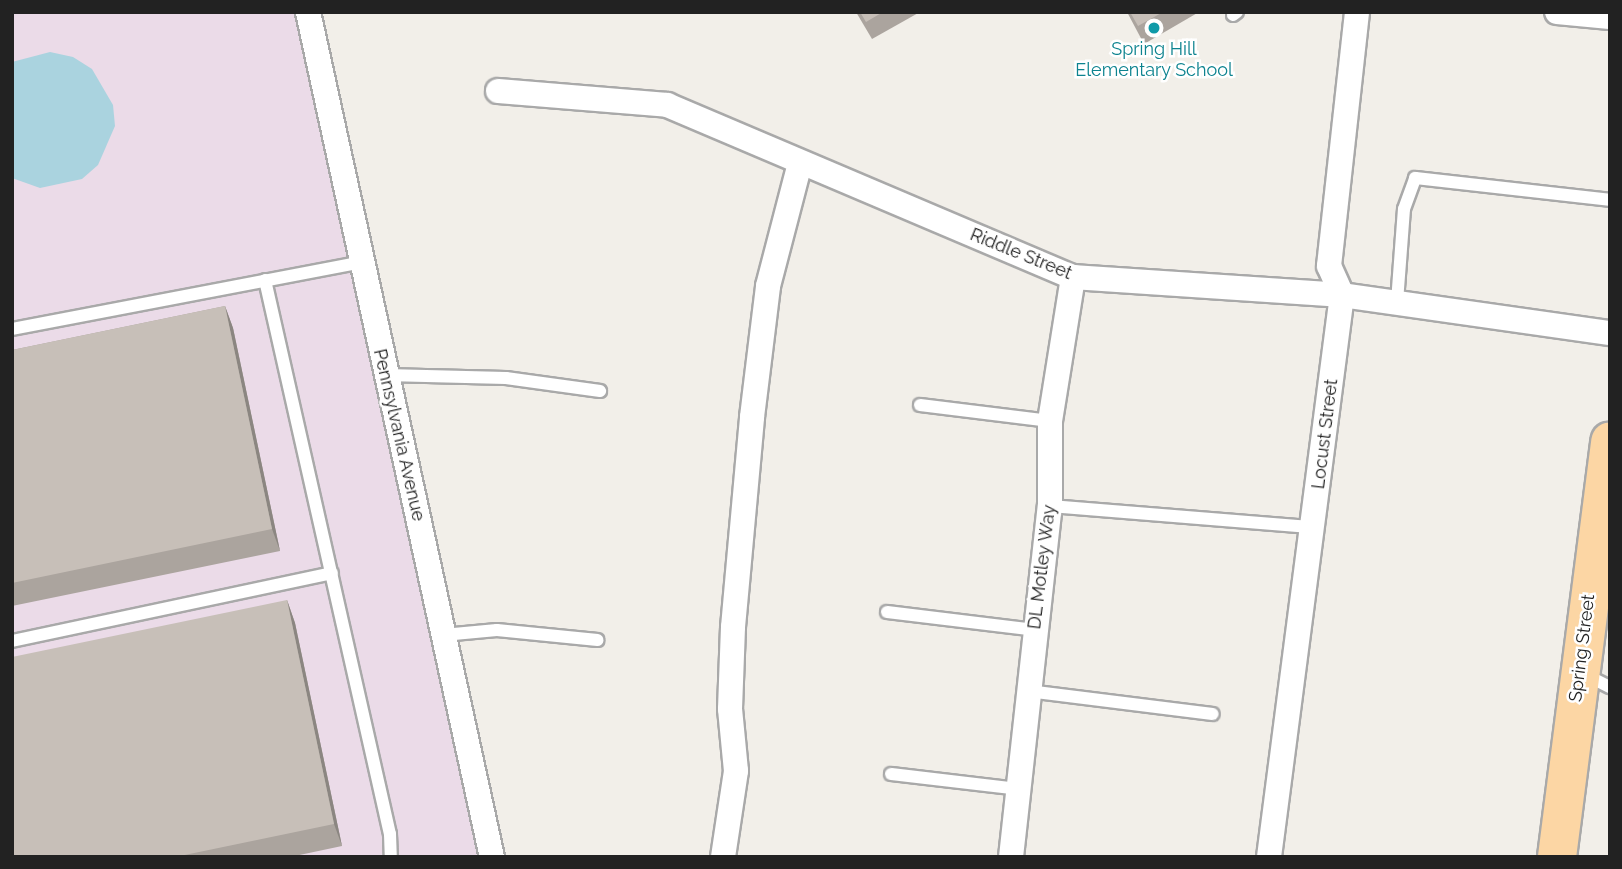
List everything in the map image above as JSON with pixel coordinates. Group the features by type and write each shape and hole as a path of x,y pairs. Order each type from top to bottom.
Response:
{"main road":[{"name":"Spring Street","path":"1560,851 1594,678 1591,621 1610,441"}],"street":[{"name":"Pennsylvania Avenue","path":"308,12 359,263 492,857"},
{"name":"Locust Street","path":"1269,857 1342,295 1329,266 1357,12"},
{"path":"1557,12 1610,17"},
{"name":"Riddle Street","path":"498,91 667,105 1073,277 1342,295 1610,333"},
{"path":"723,857 736,771 730,709 733,627 752,417 768,286 800,163"},
{"name":"DL Motley Way","path":"1011,857 1051,506 1051,421 1073,277"}],"lane":[{"path":"1398,302 1404,209 1415,178 1563,197 1610,200"},
{"path":"12,329 359,263"},
{"path":"265,280 390,834 391,857"},
{"path":"386,375 506,378 600,391"},
{"path":"920,405 1051,421"},
{"path":"1051,506 1313,527"},
{"path":"12,641 332,573"},
{"path":"887,612 1035,630"},
{"path":"443,635 497,630 598,640"},
{"path":"1028,691 1213,714"},
{"path":"891,774 1018,789"}],"shaded area":[{"path":"12,12 310,12 492,857 12,857"}],"water":[{"path":"50,52 73,57 92,69 113,105 115,126 98,165 82,179 40,188 12,178 12,62"}],"building":[{"path":"860,12 883,12 866,22"},
{"path":"1130,12 1163,12 1138,26"},
{"path":"225,306 272,529 12,583 12,350"},
{"path":"287,600 334,824 175,857 12,857 12,657"}],"place":[{"name":"Spring Hill Elementary School","path":"1154,28"}]}
